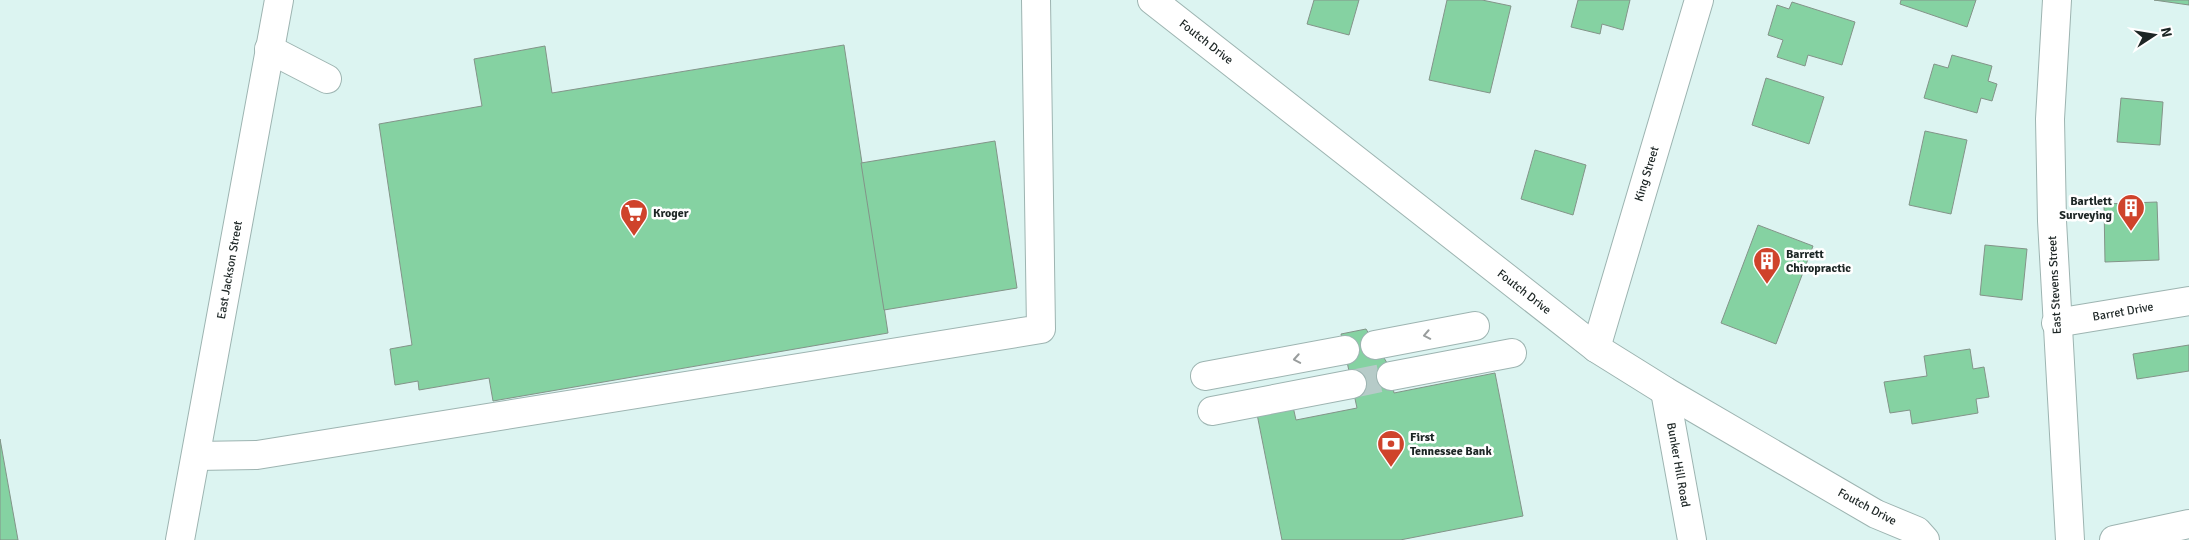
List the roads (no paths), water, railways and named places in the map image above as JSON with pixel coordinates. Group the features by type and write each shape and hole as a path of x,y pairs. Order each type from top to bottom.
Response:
{"street":[{"name":"East Jackson Street","path":"180,540 279,0"},
{"path":"196,456 257,455 1040,329 1036,0"},
{"name":"King Street","path":"1596,348 1699,0"},
{"name":"East Stevens Street","path":"2057,0 2050,119 2056,323 2070,540"},
{"name":"Foutch Drive","path":"1167,5 1596,348 1665,391 1876,514 1916,531 1926,540"},
{"path":"269,49 327,79"},
{"name":"Barret Drive","path":"2056,323 2189,301"},
{"path":"1384,361 1494,340"},
{"path":"1209,394 1348,368 1209,394"},
{"name":"Bunker Hill Road","path":"1665,391 1692,540"},
{"path":"2114,540 2189,524"}],"tunnel":[{"path":"1352,384 1391,376"}],"place":[{"name":"Bartlett Surveying","path":"2131,232"},
{"name":"Kroger","path":"634,237"},
{"name":"Barrett Chiropractic","path":"1767,285"},
{"name":"First Tennessee Bank","path":"1391,468"}]}
